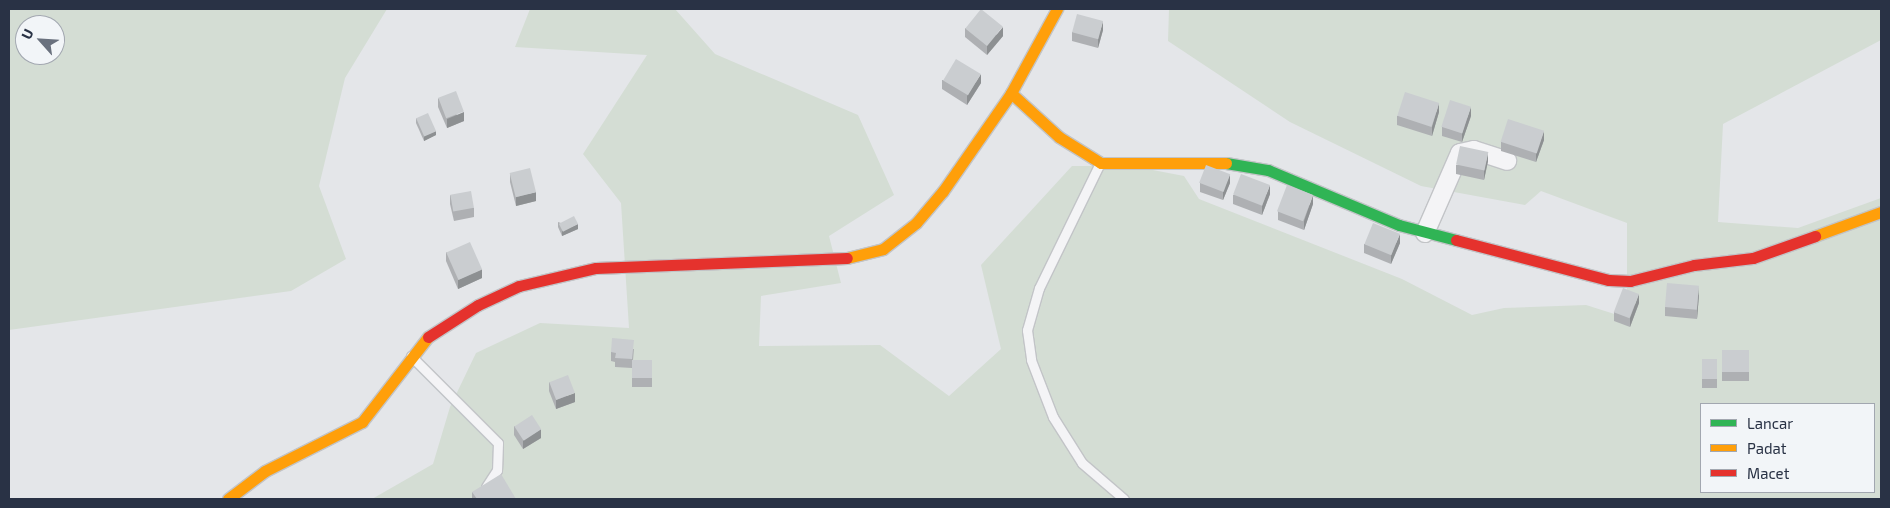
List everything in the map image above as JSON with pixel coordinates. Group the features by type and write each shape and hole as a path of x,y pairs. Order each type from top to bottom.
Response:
{"street":[{"path":"228,499 265,471 362,422 410,355 442,326 478,304 560,274 640,264 860,258 883,249 916,223 943,191 1011,94 1057,9"},
{"path":"1011,94 1059,137 1100,163 1217,161 1268,170 1425,233 1587,275 1630,281 1694,265 1753,258 1881,212"},
{"path":"1425,233 1460,153 1474,150 1507,160"}],"lane":[{"path":"1100,163 1039,288 1027,330 1031,360 1053,417 1082,463 1124,499"},
{"path":"410,355 498,443 497,470 479,492"}],"shaded area":[{"path":"9,9 387,9 345,78 319,186 346,259 291,291 9,330"},
{"path":"530,9 675,9 715,54 858,115 894,195 829,236 841,283 761,296 759,346 880,345 949,396 1001,349 981,265 1072,166 1132,166 1184,176 1199,199 1402,279 1472,315 1504,308 1586,305 1627,318 1627,223 1541,191 1525,205 1421,186 1290,122 1168,41 1169,9 1881,9 1881,40 1723,124 1718,222 1798,228 1881,198 1881,499 372,499 433,464 450,407 476,353 540,323 629,328 621,203 583,154 647,55 515,47"}],"building":[{"path":"981,9 1003,27 987,46 965,28"},
{"path":"1077,14 1103,21 1098,39 1072,32"},
{"path":"956,59 981,74 968,95 943,80"},
{"path":"456,91 464,112 446,118 438,98"},
{"path":"1405,92 1439,103 1432,127 1397,116"},
{"path":"1450,100 1471,107 1462,133 1441,127"},
{"path":"428,113 436,131 424,137 416,118"},
{"path":"1508,119 1544,131 1537,154 1501,142"},
{"path":"1460,146 1488,152 1484,171 1456,165"},
{"path":"1206,165 1230,174 1223,192 1199,183"},
{"path":"530,168 536,192 516,197 510,173"},
{"path":"1241,174 1270,185 1262,206 1233,195"},
{"path":"1287,185 1313,195 1303,221 1277,211"},
{"path":"471,191 474,208 453,211 450,195"},
{"path":"574,216 578,224 563,232 559,224"},
{"path":"1373,223 1400,234 1391,255 1364,244"},
{"path":"470,242 482,269 458,280 446,253"},
{"path":"1667,283 1699,286 1697,310 1665,307"},
{"path":"1623,288 1639,294 1630,318 1614,312"},
{"path":"612,338 634,340 632,359 615,358 616,353 611,352"},
{"path":"1722,350 1749,350 1749,372 1722,372"},
{"path":"1702,359 1717,359 1717,379 1702,379"},
{"path":"632,360 652,360 652,378 632,378"},
{"path":"568,375 575,393 556,400 549,382"},
{"path":"532,415 541,429 524,441 514,426"},
{"path":"501,474 516,499 477,499 472,492"}],"traffic: fast":[{"path":"1226,163 1268,170 1399,225 1456,240"}],"traffic: slow":[{"path":"847,258 883,249 916,223 943,191 1011,93 1057,9"},
{"path":"1011,93 1059,137 1101,163 1226,163"},
{"path":"1815,236 1881,212"},
{"path":"228,499 265,471 362,422 428,337"}],"traffic: jam":[{"path":"1456,240 1609,280 1630,281 1694,265 1753,258 1815,236"},
{"path":"428,337 478,305 519,286 596,268 847,258"}]}
